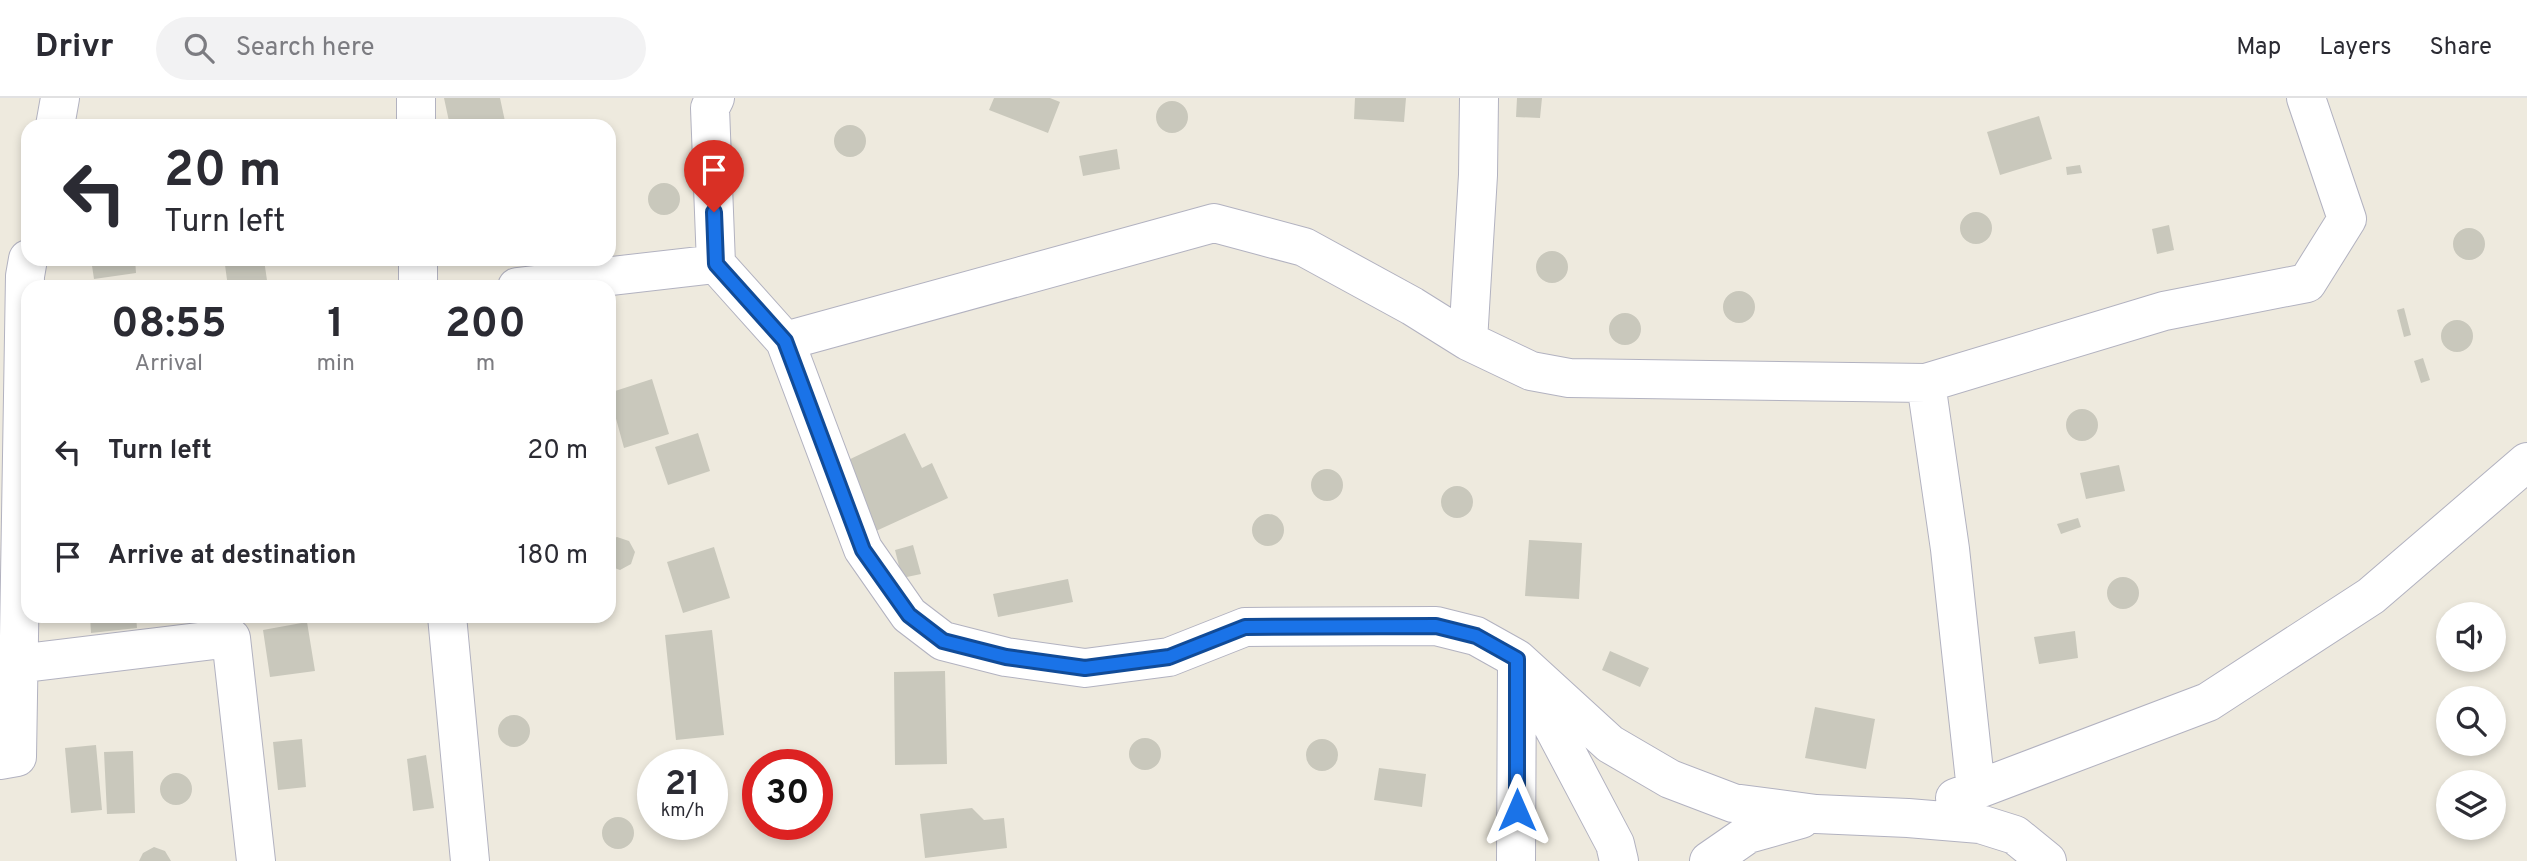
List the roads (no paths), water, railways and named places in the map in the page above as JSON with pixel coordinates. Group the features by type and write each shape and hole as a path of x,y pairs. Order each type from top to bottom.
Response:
{"street":[{"path":"56,119 60,98"},
{"path":"416,98 416,119"},
{"path":"715,98 710,108 716,264 785,341 863,550 909,615 943,641 1006,657 1085,668 1169,657 1245,627 1436,626 1476,636 1517,659 1610,744 1670,779 1733,803 1816,814 1980,824 2015,835 2047,861"},
{"path":"1468,341 1478,175 1479,98"},
{"path":"785,341 1214,223 1304,247 1412,306 1468,341 1531,371 1569,378 1926,383 2164,311 2307,284 2347,219 2306,98"},
{"path":"578,280 716,264"},
{"path":"1926,383 1950,549 1976,790"},
{"path":"1908,818 2208,702 2371,596 2527,463"},
{"path":"0,760 17,757 21,470"},
{"path":"448,623 470,861"},
{"path":"17,664 231,638 256,861"},
{"path":"1516,861 1517,659"},
{"path":"1517,659 1615,844 1619,861"},
{"path":"1709,861 1748,834 1816,814"}]}
